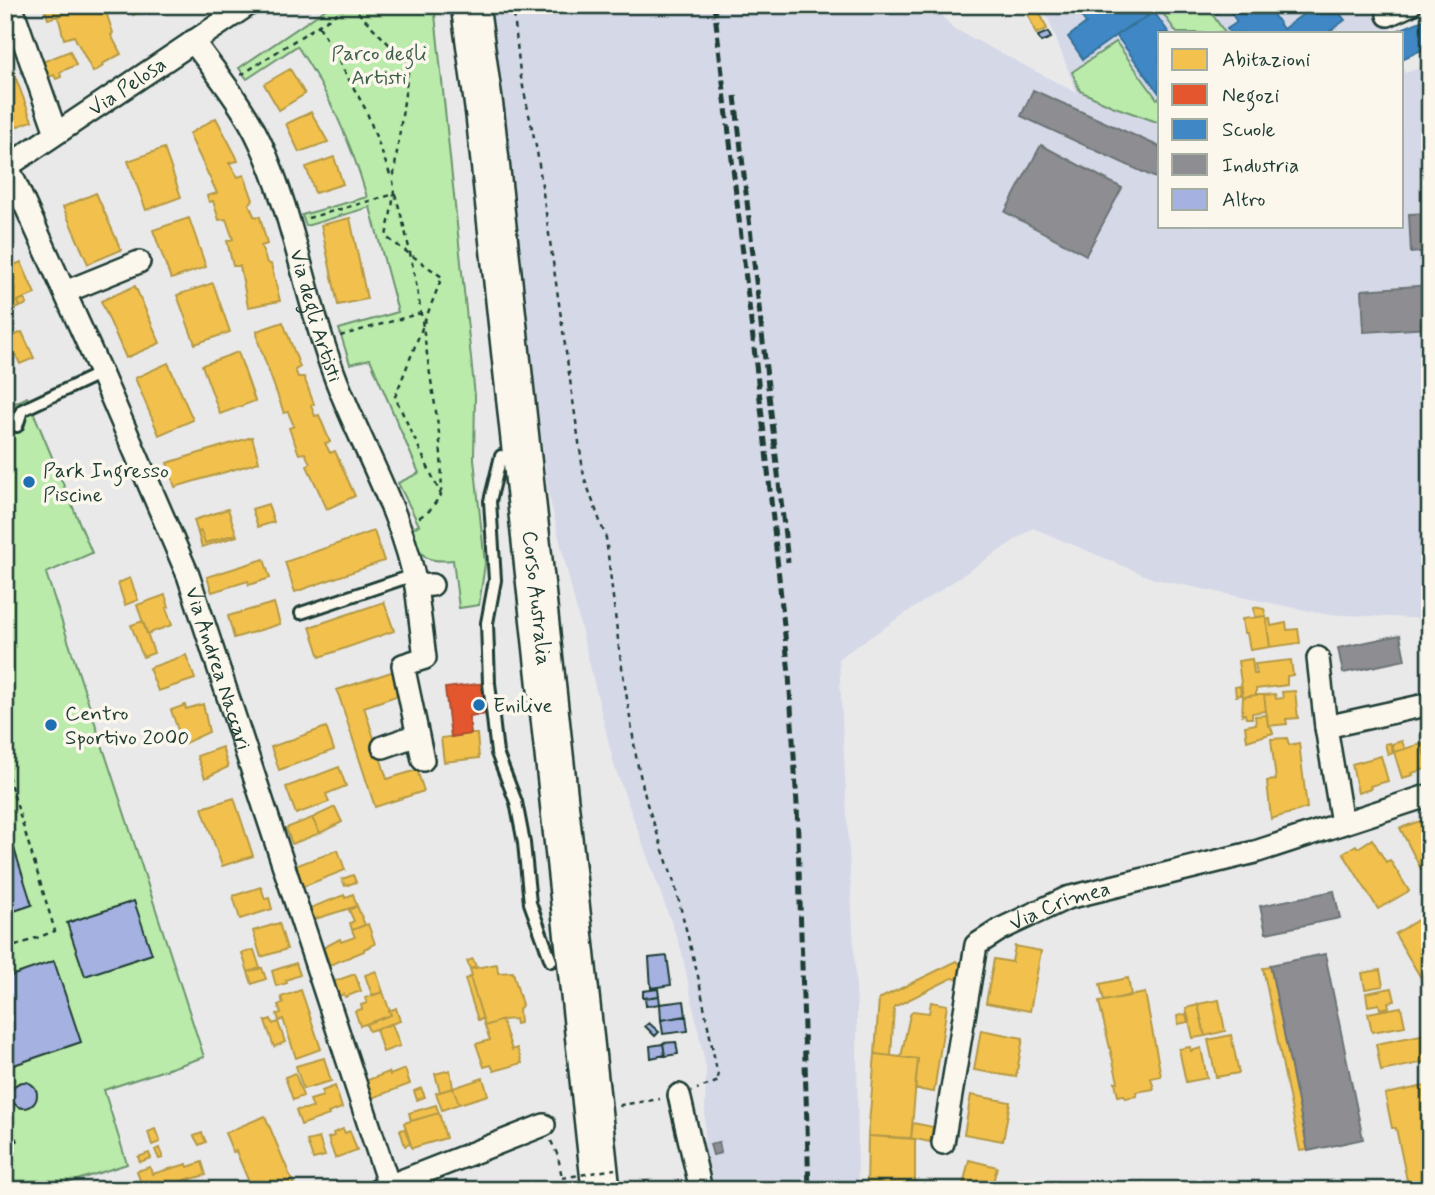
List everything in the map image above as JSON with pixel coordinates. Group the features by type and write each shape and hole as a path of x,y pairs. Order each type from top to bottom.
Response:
{"highway":[{"name":"Corso Australia","path":"447,5 501,456 551,961 568,1184"},
{"name":"Corso Australia","path":"470,5 608,1180"}],"street":[{"path":"11,5 56,133"},
{"name":"Via Pelosa","path":"6,167 248,5"},
{"path":"1388,15 1410,5"},
{"name":"Via degli Artisti","path":"193,41 243,110 260,142 289,223 321,342 421,582 425,658 403,665 418,735"},
{"name":"Via Andrea Naccari","path":"6,167 65,292 188,575 384,1188"},
{"path":"65,292 139,262"},
{"path":"1318,658 1342,823"},
{"path":"1326,727 1430,704"},
{"path":"383,747 418,735 422,760"},
{"name":"Via Crimea","path":"943,1143 976,945 1001,929 1067,898 1255,852 1430,795"},
{"path":"679,1096 701,1190"},
{"path":"384,1188 544,1125"}],"lane":[{"path":"17,426 22,411 101,373"},
{"path":"301,613 421,582"}],"path":[{"path":"224,84 235,76 245,75 351,5 410,65 393,181"},
{"path":"513,5 520,73 537,151 584,477 606,538 619,648 637,762 647,804 674,882 719,1081 679,1096 621,1105"},
{"path":"318,26 366,110 393,181 410,254 436,411 442,479 441,495 429,511 416,519"},
{"path":"289,223 395,194"},
{"path":"395,194 386,237 442,277 395,397 441,495"},
{"path":"340,336 421,313"},
{"path":"5,765 55,931 5,950"},
{"path":"5,1110 17,1141 5,1144"},
{"path":"544,1125 568,1184 608,1180"}],"shaded area":[{"path":"489,5 933,5 953,28 1077,93 1043,5 1380,5 1392,32 1158,32 1158,228 1404,228 1404,70 1405,73 1430,64 1430,619 1324,614 1154,579 1033,528 839,658 857,1006 858,1190 713,1190 704,1156 706,1068 681,949 614,765 548,492"}],"green space":[{"name":"Parco degli Artisti","path":"332,5 434,5 475,396 474,459 485,564 479,605 459,608 453,560 429,559 420,552 409,530 419,525 398,483 419,473 370,359 350,364 339,329 398,312 370,207 306,226 302,215 367,197 338,119 297,46 247,79 239,68"},
{"path":"1157,5 1206,5 1224,32 1176,32"},
{"path":"1116,42 1158,98 1158,122 1080,91 1072,72"},
{"name":"Centro Sportivo 2000","path":"27,397 92,553 46,573 204,1057 104,1090 127,1164 46,1190 5,1190 5,408"}],"building: Abitazioni":[{"path":"57,5 91,5 48,19 45,10"},
{"path":"98,5 101,14 106,12 113,33 111,35 121,54 93,72 74,36 64,39 58,16"},
{"path":"129,5 153,5 133,15"},
{"path":"1024,5 1037,5 1047,29 1036,34"},
{"path":"70,51 76,65 60,72 61,77 56,79 54,75 43,79 37,64"},
{"path":"12,68 32,121 5,131 5,70"},
{"path":"290,69 305,94 279,110 264,84"},
{"path":"311,112 328,142 299,152 286,124"},
{"path":"216,118 238,161 229,163 238,177 244,175 253,200 249,204 254,216 260,217 267,244 261,246 267,263 271,264 280,301 248,307 240,266 233,266 227,241 233,239 226,219 219,220 213,201 209,202 207,196 217,193 189,134"},
{"path":"164,148 181,197 146,210 128,161"},
{"path":"334,157 343,184 315,193 306,167"},
{"path":"96,193 121,250 88,264 63,207"},
{"path":"5,211 13,223 5,227"},
{"path":"189,218 206,267 171,279 153,230"},
{"path":"350,218 367,299 338,305 321,225"},
{"path":"21,262 35,294 18,301 20,307 10,312 5,301 5,269"},
{"path":"213,283 230,332 195,344 177,295"},
{"path":"135,286 160,343 126,358 101,301"},
{"path":"24,298 27,304 20,307 18,301"},
{"path":"283,322 300,367 295,370 298,377 304,377 314,404 311,406 315,416 319,415 330,442 325,443 330,453 335,451 355,496 327,509 307,466 310,463 305,453 299,454 289,428 294,426 288,412 284,413 258,341 257,331"},
{"path":"22,332 34,358 20,364 8,338"},
{"path":"238,352 255,401 220,414 202,365"},
{"path":"168,363 193,420 159,435 135,378"},
{"path":"252,437 259,462 175,487 167,463"},
{"path":"268,504 274,522 258,527 252,509"},
{"path":"228,509 237,536 202,547 194,520"},
{"path":"201,531 205,543 236,534 237,536 202,547 198,532"},
{"path":"374,531 384,561 295,592 285,562"},
{"path":"264,559 270,578 249,585 248,581 212,592 207,577"},
{"path":"130,578 138,600 125,605 118,583"},
{"path":"165,595 172,625 147,634 137,605"},
{"path":"384,602 394,631 320,657 310,627"},
{"path":"274,603 280,624 234,638 228,616"},
{"path":"1254,607 1264,609 1266,616 1255,617"},
{"path":"1266,616 1270,647 1250,650 1242,619"},
{"path":"1270,619 1271,626 1286,623 1287,630 1298,629 1300,643 1270,647 1266,620"},
{"path":"143,621 154,653 143,657 131,625"},
{"path":"186,655 195,679 158,691 149,668"},
{"path":"1252,659 1254,674 1257,674 1255,664 1291,660 1293,675 1287,676 1287,685 1256,689 1256,695 1243,697 1238,661"},
{"path":"394,671 402,694 364,707 387,779 417,770 424,791 375,807 337,690"},
{"path":"1240,686 1241,695 1236,696 1235,687"},
{"path":"1295,691 1298,718 1286,719 1287,724 1268,726 1264,695 1275,694 1276,699 1283,698 1282,692"},
{"path":"1264,695 1266,711 1252,713 1252,718 1246,718 1245,714 1242,715 1243,697"},
{"path":"203,704 209,732 183,744 171,710 185,705 186,709"},
{"path":"1267,715 1268,726 1270,725 1273,733 1247,741 1245,726 1256,724 1255,716"},
{"path":"326,727 334,750 279,770 271,747"},
{"path":"477,734 479,758 444,762 441,738"},
{"path":"1287,738 1289,745 1299,743 1307,808 1271,819 1267,781 1276,780 1271,739"},
{"path":"1402,741 1405,749 1394,752 1392,744"},
{"path":"1428,742 1430,759 1426,760 1421,744"},
{"path":"1390,743 1393,753 1388,755 1385,744"},
{"path":"1421,744 1429,768 1402,778 1394,752"},
{"path":"222,747 228,767 205,778 197,756"},
{"path":"1381,756 1388,781 1358,793 1352,764"},
{"path":"339,767 346,786 326,794 329,802 296,814 286,787"},
{"path":"234,798 253,856 222,866 202,808"},
{"path":"335,807 342,822 320,833 312,818"},
{"path":"312,818 320,833 292,844 286,828"},
{"path":"1426,819 1430,826 1430,875 1425,877 1400,828"},
{"path":"1372,839 1386,862 1390,860 1409,891 1378,909 1343,853"},
{"path":"338,850 345,870 302,887 293,873 297,872 295,866"},
{"path":"353,875 356,882 345,886 342,879"},
{"path":"261,887 265,899 269,898 272,909 240,919 233,896"},
{"path":"353,894 357,906 315,919 310,908"},
{"path":"357,906 365,925 352,930 350,923 354,921 349,910"},
{"path":"1421,918 1430,933 1430,972 1421,978 1395,934"},
{"path":"279,923 287,949 261,957 253,931"},
{"path":"368,924 375,944 330,965 323,948 340,939 341,942 355,937 352,930"},
{"path":"1015,946 1041,951 1030,1011 986,1003 994,959 1012,962"},
{"path":"254,950 260,968 248,972 242,953"},
{"path":"473,959 476,967 470,969 467,961"},
{"path":"957,961 961,965 958,979 952,978 894,1007 891,1056 875,1054 879,999"},
{"path":"296,963 300,975 276,986 272,971"},
{"path":"497,964 498,973 513,972 522,1005 519,1010 520,1023 516,1024 515,1019 502,1020 485,1026 470,969"},
{"path":"1271,967 1308,1150 1300,1151 1263,968"},
{"path":"262,968 266,979 252,984 248,972"},
{"path":"1380,970 1383,986 1365,989 1362,973"},
{"path":"376,971 383,992 372,995 365,975"},
{"path":"355,974 361,991 337,997 332,982"},
{"path":"470,977 483,1019 478,1020 465,979"},
{"path":"1128,978 1131,995 1104,1001 1100,984"},
{"path":"1392,988 1395,1001 1388,1002 1389,1007 1380,1009 1379,1004 1368,1006 1366,993"},
{"path":"301,990 321,1049 296,1058 283,1019 279,1021 277,1014 281,1013 278,1005 283,1003 281,997"},
{"path":"383,992 391,1015 360,1026 355,1011 362,1009 361,1005 367,1003 365,998"},
{"path":"1145,993 1161,1076 1151,1078 1154,1089 1136,1092 1137,1096 1125,1098 1124,1095 1118,1096 1115,1082 1118,1082 1099,1002"},
{"path":"1219,1000 1225,1031 1205,1036 1198,1004"},
{"path":"931,1002 947,1005 934,1092 915,1089 918,1059 901,1057 910,1015 913,1011 929,1013"},
{"path":"1198,1005 1205,1036 1193,1038 1186,1008"},
{"path":"1401,1007 1405,1026 1372,1032 1368,1013"},
{"path":"396,1008 400,1021 369,1031 366,1024 391,1015 389,1011"},
{"path":"1186,1014 1188,1022 1178,1024 1177,1016"},
{"path":"271,1019 273,1024 278,1022 285,1042 274,1047 265,1021"},
{"path":"502,1020 512,1050 517,1048 522,1063 494,1071 491,1065 484,1067 476,1044 490,1040 485,1026"},
{"path":"392,1024 400,1046 383,1052 376,1029"},
{"path":"981,1030 1023,1038 1016,1077 974,1070"},
{"path":"1426,1034 1428,1045 1430,1044 1430,1061 1381,1071 1376,1044"},
{"path":"1231,1035 1239,1073 1216,1077 1208,1040"},
{"path":"1190,1047 1191,1051 1201,1048 1207,1078 1186,1082 1179,1049"},
{"path":"875,1054 918,1059 911,1138 868,1136"},
{"path":"324,1058 331,1081 303,1089 296,1066"},
{"path":"405,1069 410,1084 372,1098 365,1081"},
{"path":"450,1070 453,1088 440,1092 435,1074"},
{"path":"295,1073 303,1096 293,1100 285,1077"},
{"path":"483,1078 488,1095 459,1104 453,1088"},
{"path":"1430,1085 1430,1190 1409,1190 1396,1128 1392,1128 1385,1094"},
{"path":"335,1086 342,1108 301,1125 296,1110 313,1108 310,1100 323,1096 322,1091"},
{"path":"421,1088 425,1097 417,1100 414,1091"},
{"path":"453,1088 459,1104 442,1110 436,1093"},
{"path":"971,1095 1010,1102 1003,1141 964,1134"},
{"path":"436,1105 439,1113 411,1121 409,1113"},
{"path":"439,1113 446,1138 412,1148 404,1123"},
{"path":"265,1116 296,1190 248,1190 251,1187 236,1151 233,1152 225,1133"},
{"path":"913,1123 933,1127 930,1142 911,1138"},
{"path":"155,1129 160,1142 152,1145 148,1132"},
{"path":"343,1129 345,1133 350,1131 357,1150 335,1158 328,1138"},
{"path":"405,1129 410,1144 405,1146 400,1130"},
{"path":"202,1133 206,1142 199,1145 194,1136"},
{"path":"868,1136 915,1139 915,1190 867,1190"},
{"path":"319,1138 325,1156 313,1159 307,1141"},
{"path":"159,1148 163,1158 159,1159 155,1150"},
{"path":"149,1153 151,1158 140,1162 138,1157"},
{"path":"969,1160 997,1167 991,1190 962,1190"},
{"path":"202,1162 206,1175 172,1184 174,1190 143,1190 137,1171 150,1167 152,1174"},
{"path":"191,1178 192,1183 181,1186 182,1190 174,1190 172,1184"}],"building: Negozi":[{"path":"493,682 497,713 469,716 471,734 451,737 445,688"}],"building: Scuole":[{"path":"1073,5 1141,5 1148,16 1133,26 1132,24 1083,59 1068,37 1086,23"},
{"path":"1210,5 1267,5 1283,29 1306,12 1303,8 1307,5 1345,5 1338,11 1345,20 1330,32 1229,32 1227,29 1237,22 1227,7 1217,14"},
{"path":"1154,12 1168,32 1158,32 1158,92 1116,35"},
{"path":"1423,20 1430,35 1430,46 1404,58 1404,32 1394,32"},
{"path":"1430,80 1430,97 1424,83"}],"building: Industria":[{"path":"1033,90 1158,146 1158,179 1021,116"},
{"path":"1041,145 1122,188 1086,255 1005,212"},
{"path":"1430,213 1430,251 1411,253 1409,214"},
{"path":"1430,285 1430,328 1364,332 1362,290"},
{"path":"1400,635 1405,660 1343,673 1338,648"},
{"path":"1334,891 1340,918 1266,933 1260,906"},
{"path":"1325,954 1363,1139 1308,1151 1270,965"},
{"path":"719,1142 721,1153 713,1155 710,1144"}],"building: Altro":[{"path":"1048,32 1051,38 1041,42 1038,36"},
{"path":"5,820 32,905 5,914"},
{"path":"134,901 152,954 85,976 67,923"},
{"path":"5,923 13,946 5,949"},
{"path":"667,956 671,985 651,988 649,958"},
{"path":"54,961 81,1042 5,1068 5,978"},
{"path":"658,989 659,996 643,998 643,991"},
{"path":"659,996 660,1004 646,1006 645,998"},
{"path":"684,1001 686,1016 661,1020 660,1004"},
{"path":"686,1016 688,1031 663,1034 661,1020"},
{"path":"649,1023 659,1032 655,1036 645,1026"},
{"path":"676,1042 678,1054 665,1056 663,1043"},
{"path":"663,1044 665,1055 651,1058 650,1046"},
{"path":"24,1082 33,1086 37,1095 33,1104 24,1108 15,1104 11,1095 15,1086"}],"railway":[{"path":"714,5 789,674 797,805 809,1190"},
{"path":"735,96 788,562"}],"place":[{"name":"Park Ingresso Piscine","path":"29,482"},
{"name":"Enilive","path":"479,705"},
{"name":"Centro Sportivo 2000","path":"51,725"}]}
